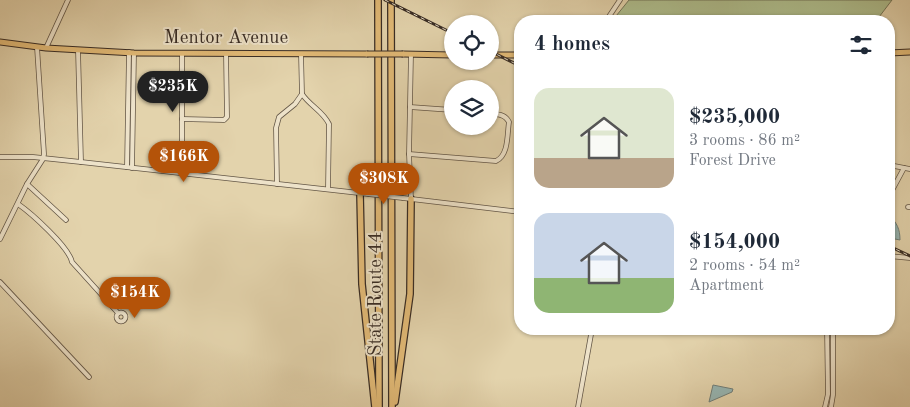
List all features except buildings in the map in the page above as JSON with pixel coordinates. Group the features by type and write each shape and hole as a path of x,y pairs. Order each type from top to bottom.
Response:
{"highway":[{"name":"State Route 44","path":"378,0 379,407"},
{"name":"State Route 44","path":"391,0 393,407"},
{"path":"360,193 362,284 376,407"},
{"path":"393,407 410,294 411,199"}],"main road":[{"name":"Mentor Avenue","path":"0,42 46,48 131,53 444,54"},
{"path":"895,53 910,52"},
{"path":"499,55 514,55"}],"street":[{"path":"46,48 68,0"},
{"path":"610,15 620,0"},
{"path":"0,239 44,154 37,47"},
{"path":"78,50 81,162"},
{"path":"129,167 131,53"},
{"path":"182,53 182,174"},
{"path":"182,119 224,120 227,118 226,53"},
{"path":"301,54 302,94 308,103 325,116 329,124 328,189"},
{"path":"411,199 409,154 412,54"},
{"path":"277,184 276,128 279,117 295,104 302,94"},
{"path":"410,107 444,109"},
{"path":"409,154 496,161 500,159 504,152 509,122 504,116 499,115"},
{"path":"0,157 129,167 514,211"},
{"path":"895,166 910,169"},
{"path":"895,185 904,168"},
{"path":"27,184 66,220"},
{"path":"18,204 31,213 68,252 72,262 118,313"},
{"path":"895,257 910,258"},
{"path":"0,282 89,377"},
{"path":"578,407 591,335"},
{"path":"826,407 828,394 827,335"},
{"path":"831,407 834,394 833,335"}],"green space":[{"path":"629,0 892,0 881,15 617,15"}],"water":[{"path":"895,222 898,226 900,240 895,239"},
{"path":"713,385 733,389 732,392 709,402"}],"railway":[{"path":"385,0 444,29"},
{"path":"499,56 514,63"},
{"path":"895,249 910,256"}]}
